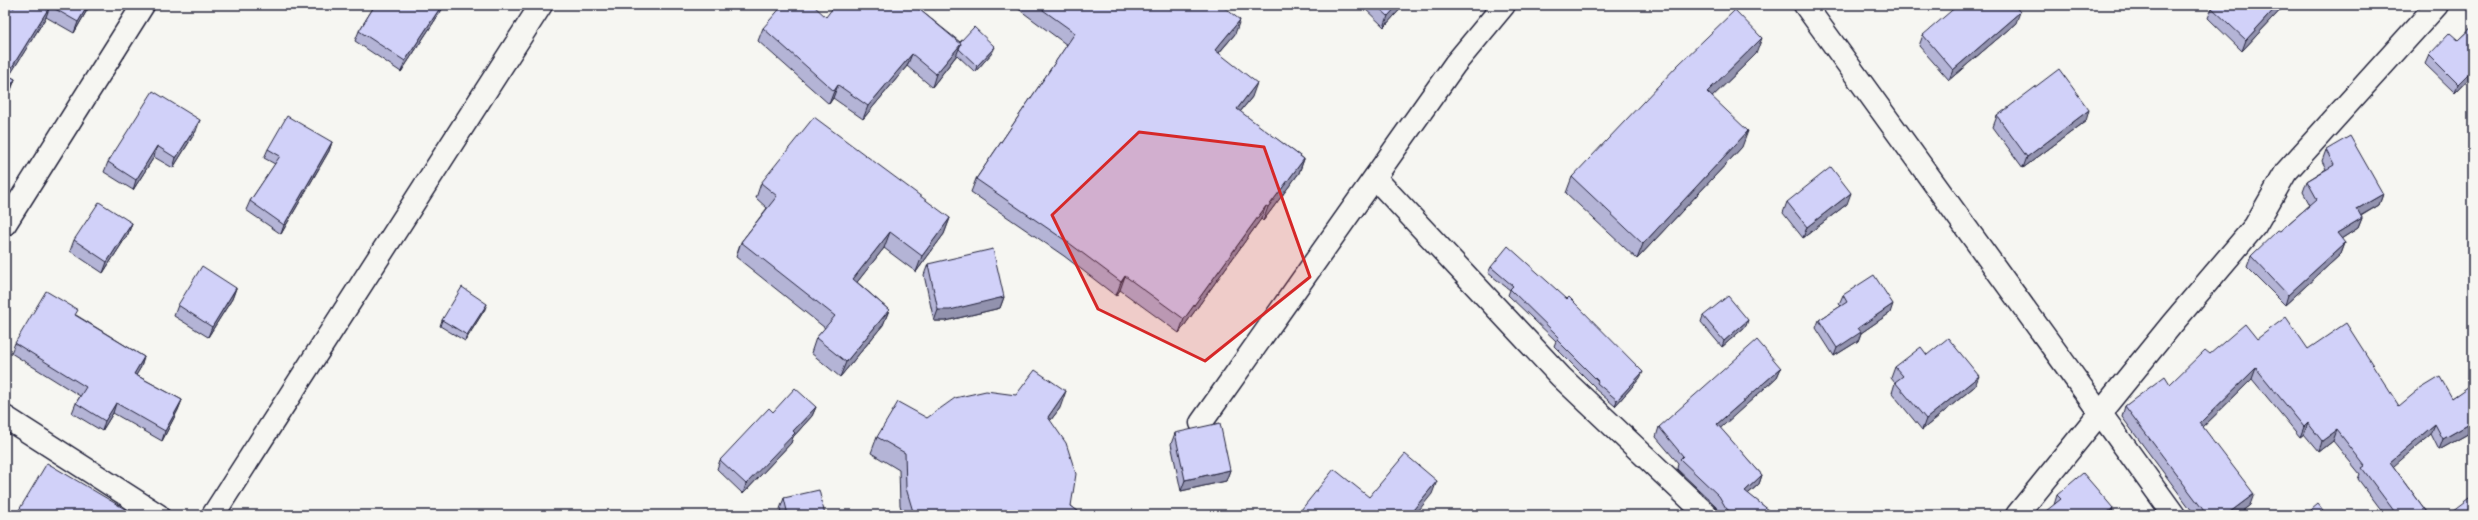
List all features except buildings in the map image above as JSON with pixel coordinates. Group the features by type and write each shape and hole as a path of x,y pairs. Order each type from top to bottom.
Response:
{"street":[{"path":"5,224 143,5"},
{"path":"213,515 541,5"},
{"path":"1202,423 1455,64 1504,5"},
{"path":"1805,5 2174,515"},
{"path":"2017,515 2255,226 2286,172 2437,5"},
{"path":"1375,178 1561,377 1707,515"},
{"path":"5,417 158,515"}],"highlighted area":[{"path":"1139,132 1264,147 1310,277 1205,361 1098,309 1052,215"}]}
